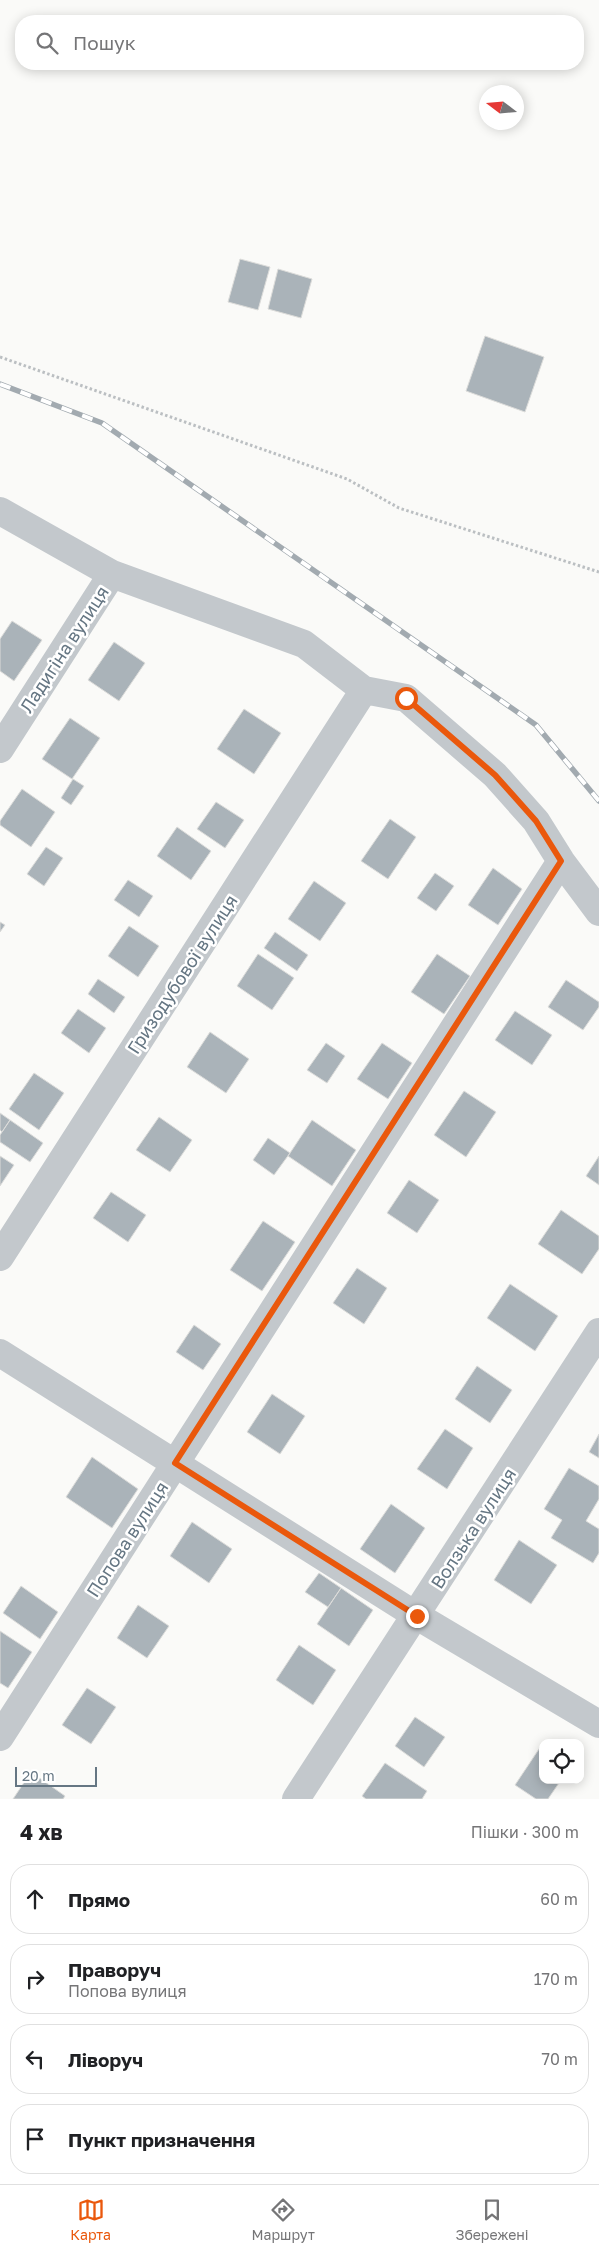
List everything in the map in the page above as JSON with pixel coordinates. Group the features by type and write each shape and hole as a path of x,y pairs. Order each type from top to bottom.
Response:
{"street":[{"path":"0,511 112,574 304,644 364,690 406,698 495,775 536,821 561,861 599,912"},
{"name":"Ладигіна вулиця","path":"0,749 112,574"},
{"name":"Гризодубової вулиця","path":"0,1257 364,690"},
{"name":"Попова вулиця","path":"0,1737 561,861"},
{"name":"Волзька вулиця","path":"296,1799 417,1616 599,1332"},
{"path":"0,1353 417,1616 599,1724"}],"path":[{"path":"0,356 347,479 399,508 599,572"}],"building":[{"path":"240,259 270,267 258,310 228,302"},
{"path":"278,269 312,279 301,318 268,309"},
{"path":"485,336 544,357 525,412 466,391"},
{"path":"12,621 42,640 14,681 0,671 0,639"},
{"path":"114,642 145,663 119,701 88,680"},
{"path":"244,709 281,733 254,774 217,749"},
{"path":"70,718 100,738 72,779 42,759"},
{"path":"73,779 84,786 71,805 61,798"},
{"path":"22,789 55,812 31,847 0,825 0,821"},
{"path":"216,802 244,820 225,848 197,829"},
{"path":"390,819 416,837 388,879 361,861"},
{"path":"177,827 211,851 191,880 157,856"},
{"path":"46,847 63,858 44,886 27,874"},
{"path":"493,868 522,889 498,925 468,905"},
{"path":"435,873 454,886 436,911 417,898"},
{"path":"128,880 153,896 139,917 114,900"},
{"path":"314,881 346,903 320,941 288,919"},
{"path":"0,922 5,925 0,932"},
{"path":"129,926 159,946 138,977 108,956"},
{"path":"275,932 308,955 297,971 264,948"},
{"path":"258,954 294,978 272,1010 237,986"},
{"path":"437,954 470,976 444,1014 411,992"},
{"path":"98,979 125,997 114,1013 88,994"},
{"path":"566,980 599,1002 599,1007 583,1030 548,1007"},
{"path":"78,1009 106,1028 89,1053 61,1033"},
{"path":"515,1011 552,1035 532,1065 495,1040"},
{"path":"210,1032 249,1059 226,1093 187,1067"},
{"path":"326,1043 345,1056 327,1083 307,1070"},
{"path":"382,1043 412,1063 388,1099 357,1079"},
{"path":"34,1073 64,1093 39,1130 9,1109"},
{"path":"464,1091 496,1112 466,1157 434,1135"},
{"path":"0,1113 10,1120 2,1132 0,1130"},
{"path":"159,1117 192,1140 170,1172 136,1150"},
{"path":"10,1120 43,1143 30,1162 0,1142 0,1135"},
{"path":"312,1120 356,1150 332,1186 288,1156"},
{"path":"268,1138 290,1153 274,1175 253,1160"},
{"path":"0,1156 14,1165 0,1186"},
{"path":"599,1156 599,1185 586,1176"},
{"path":"409,1180 439,1200 417,1233 387,1213"},
{"path":"111,1192 146,1215 128,1242 93,1218"},
{"path":"561,1210 599,1236 599,1249 582,1274 538,1244"},
{"path":"263,1221 295,1242 262,1291 230,1270"},
{"path":"357,1268 387,1288 364,1324 333,1303"},
{"path":"510,1284 558,1316 535,1351 487,1318"},
{"path":"194,1325 221,1344 203,1370 176,1352"},
{"path":"477,1366 512,1390 490,1423 455,1399"},
{"path":"272,1394 305,1416 280,1454 247,1432"},
{"path":"445,1429 473,1448 447,1489 417,1469"},
{"path":"599,1434 599,1458 589,1452"},
{"path":"92,1457 138,1489 112,1528 66,1497"},
{"path":"569,1468 599,1486 599,1499 586,1521 599,1529 599,1553 593,1563 551,1538 562,1520 544,1509"},
{"path":"391,1504 425,1528 395,1573 360,1549"},
{"path":"192,1522 232,1549 209,1583 170,1556"},
{"path":"519,1540 557,1565 531,1604 494,1580"},
{"path":"319,1573 341,1588 328,1607 305,1592"},
{"path":"21,1586 58,1612 40,1639 3,1613"},
{"path":"341,1588 373,1610 349,1646 317,1624"},
{"path":"138,1605 169,1626 147,1658 117,1638"},
{"path":"0,1631 32,1652 8,1688 0,1683"},
{"path":"299,1645 336,1670 313,1705 276,1680"},
{"path":"87,1688 116,1707 91,1744 62,1725"},
{"path":"415,1717 445,1737 424,1767 395,1746"},
{"path":"539,1749 539,1784 558,1784 548,1799 536,1799 515,1785"},
{"path":"385,1763 427,1791 422,1799 366,1799 362,1796"},
{"path":"31,1772 65,1796 63,1799 13,1799"}],"railway":[{"path":"0,384 102,423 536,725 599,801"}],"route":[{"path":"406,698 495,775 536,821 561,861 175,1463 417,1616"}]}
